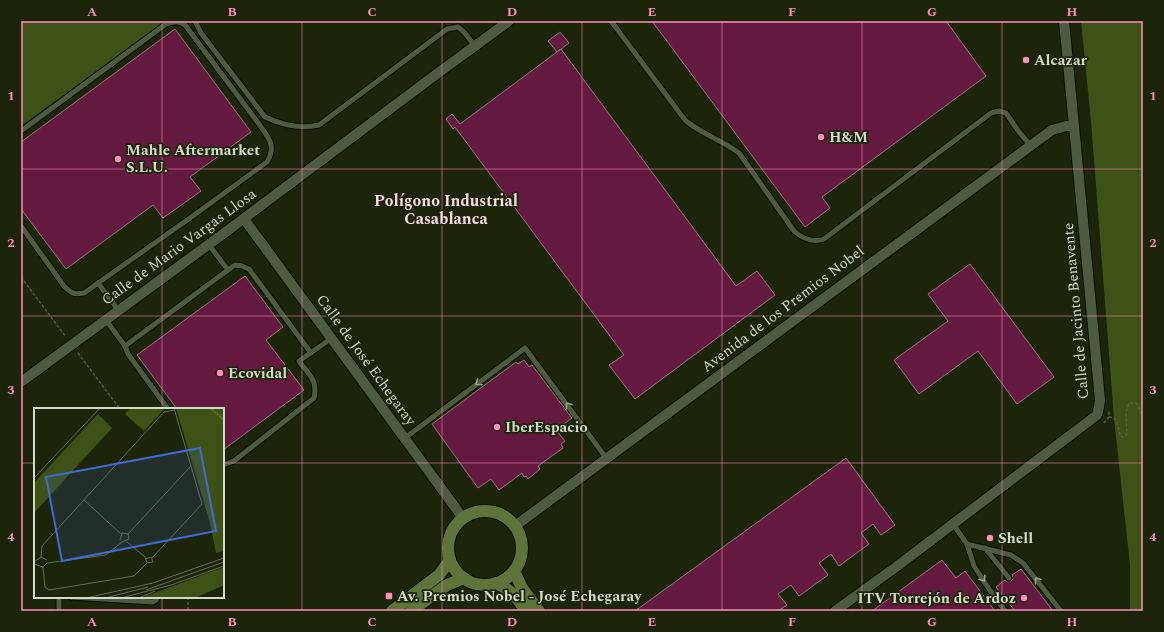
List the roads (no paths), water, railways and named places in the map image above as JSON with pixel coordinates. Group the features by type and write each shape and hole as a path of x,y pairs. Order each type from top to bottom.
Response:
{"street":[{"name":"Calle de Jacinto Benavente","path":"835,611 1097,415 1100,400 1064,21"},
{"name":"Calle de Mario Vargas Llosa","path":"21,382 209,245 507,22"},
{"name":"Avenida de los Premios Nobel","path":"515,526 608,459 1052,130 1066,126 1074,126"},
{"name":"Calle de José Echegaray","path":"244,219 464,518"},
{"path":"486,511 498,513 507,518 515,526 520,536 522,547 521,559 514,571 508,577 496,583 482,584 470,582 456,570 450,560 448,547 455,527 464,518 473,513 486,511"},
{"path":"392,611 439,574 450,560"},
{"path":"514,571 522,588 539,611"},
{"path":"411,611 447,585 464,578"},
{"path":"496,583 514,594 526,611"}],"lane":[{"path":"195,21 201,33 265,117 275,122 308,127 319,124 447,29 458,27 475,46"},
{"path":"611,21 685,120 693,127 731,147 739,153 794,231 801,237 810,240 818,241 824,239 991,113 999,111 1006,114 1031,146"},
{"path":"21,132 166,24 180,22 185,25 268,137 272,147 271,156 267,162 84,293 77,294 70,292 64,286 21,226"},
{"path":"209,245 228,270"},
{"path":"125,346 235,265 249,269 310,353"},
{"path":"98,283 119,311"},
{"path":"106,320 125,346 128,354 167,408"},
{"path":"224,465 234,461 314,398 315,383 299,361 332,338"},
{"path":"405,438 525,348 608,459"},
{"path":"952,524 967,544 974,566 1006,611"},
{"path":"967,544 1011,555 1023,563 1061,611"},
{"path":"985,548 1008,578"},
{"path":"59,598 59,611"},
{"path":"87,598 153,602 157,598"}],"place":[{"name":"Alcazar","path":"1026,60"},
{"name":"H&M","path":"821,137"},
{"name":"Mahle Aftermarket S.L.U.","path":"118,159"},
{"name":"Ecovidal","path":"220,373"},
{"name":"IberEspacio","path":"497,427"},
{"name":"Shell","path":"990,538"},
{"name":"Av. Premios Nobel - José Echegaray","path":"389,596"},
{"name":"ITV Torrejón de Ardoz","path":"1024,598"}],"district":[{"name":"Polígono Industrial Casablanca","path":"446,210"}]}
